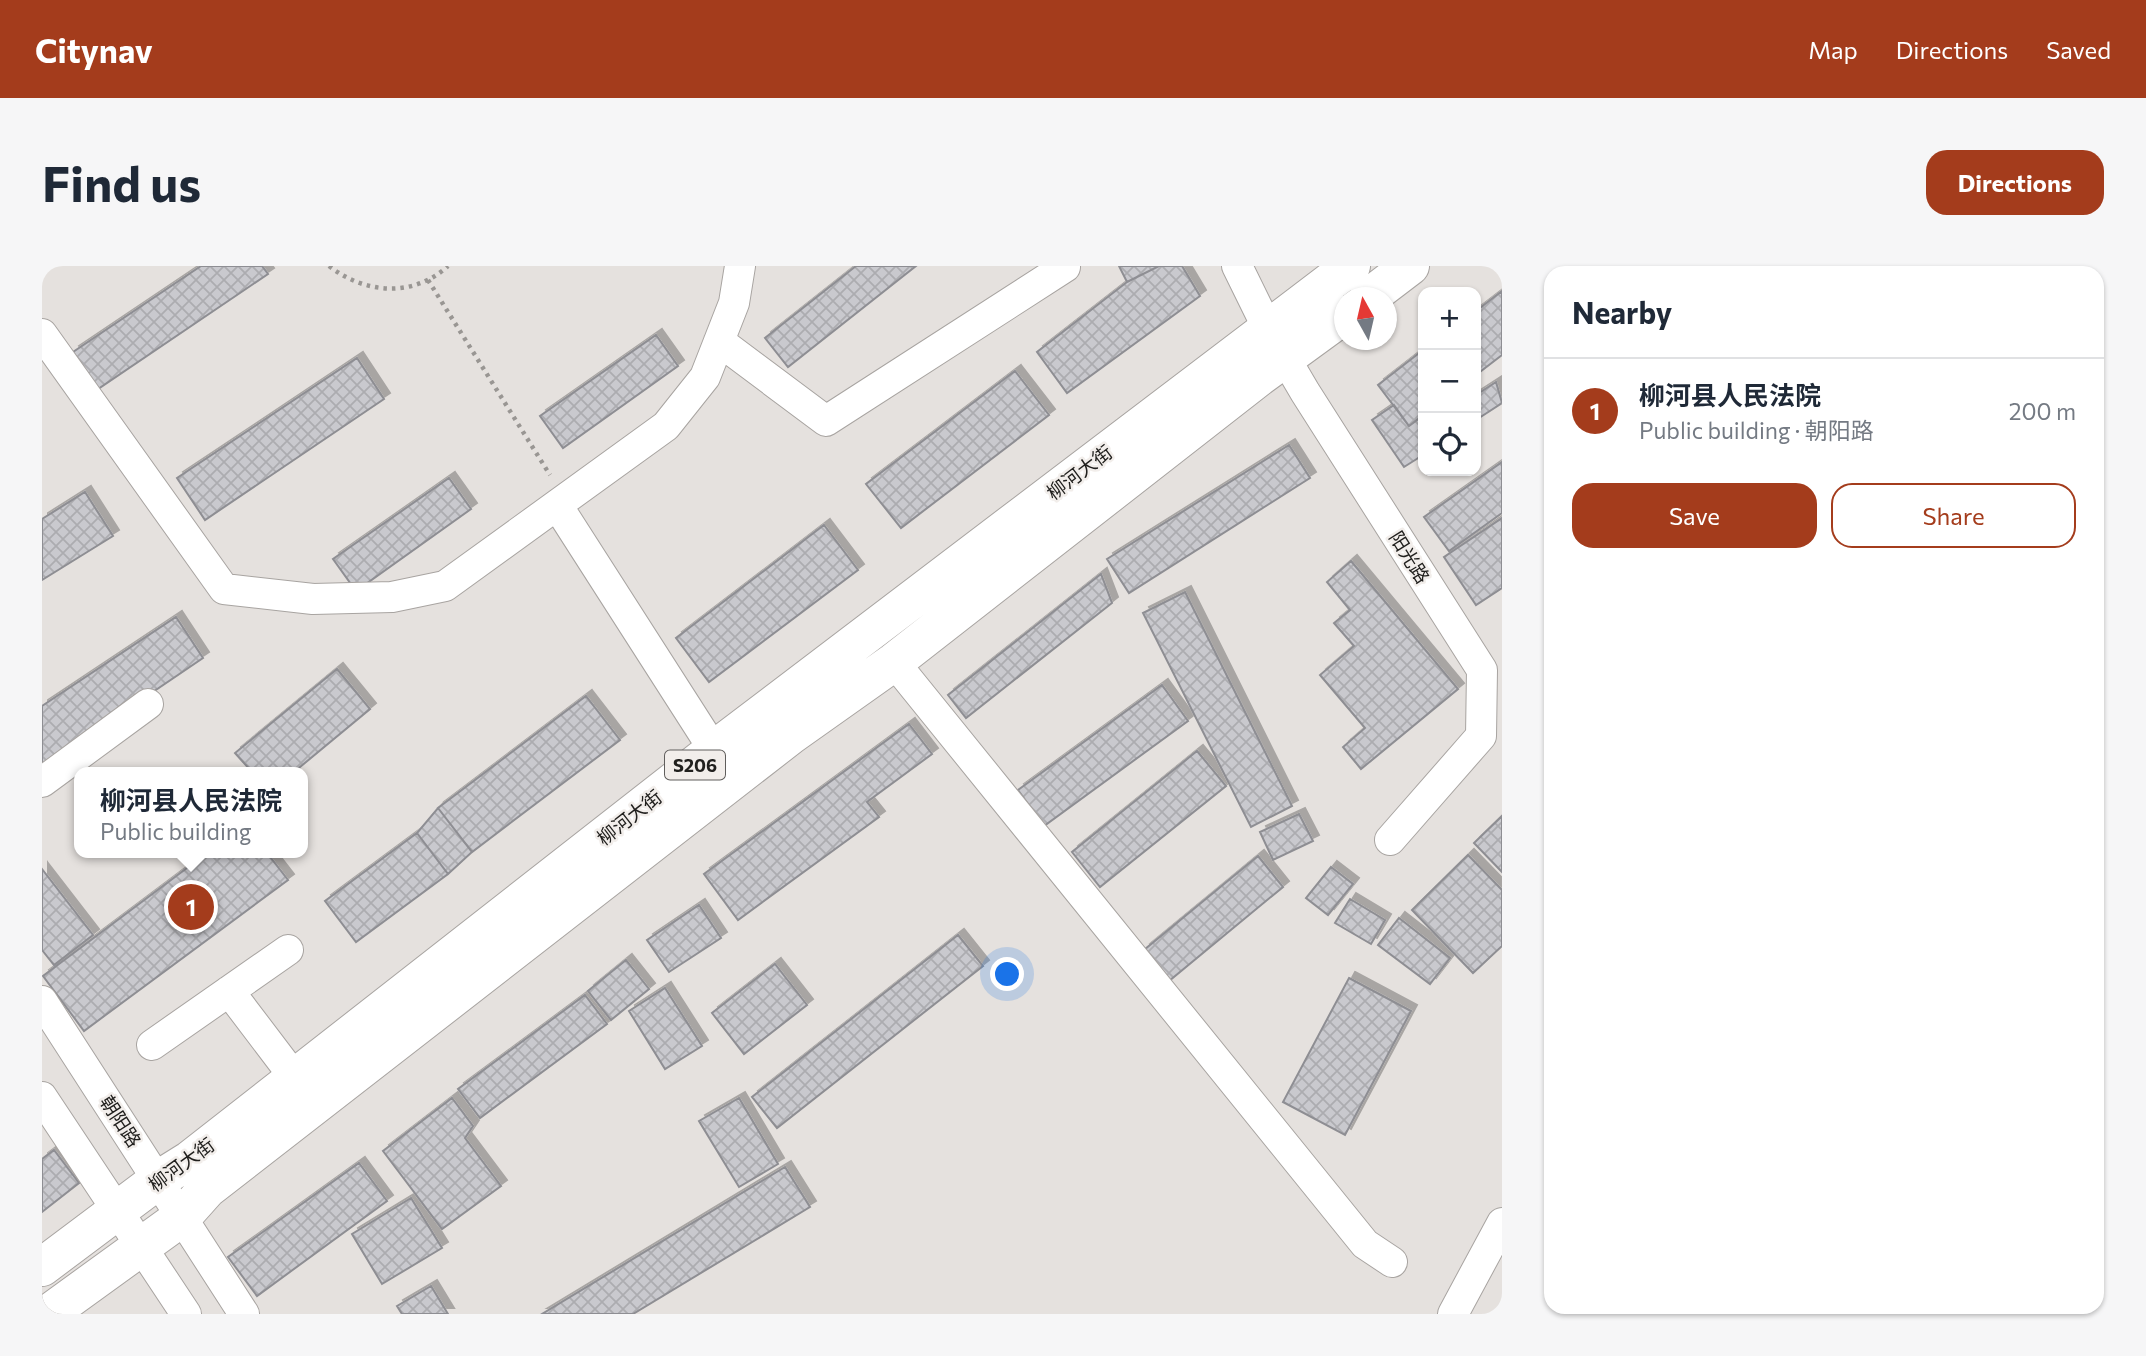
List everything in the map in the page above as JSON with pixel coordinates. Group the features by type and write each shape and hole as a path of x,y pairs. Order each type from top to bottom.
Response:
{"main road":[{"name":"柳河大街","path":"48,1314 182,1217 207,1189 791,735 894,662 1277,343 1351,266"},
{"path":"1382,287 1409,266"},
{"name":"柳河大街","path":"42,1267 158,1180 190,1160 714,750 1277,343 1334,320"}],"street":[{"path":"42,334 224,589 313,599 392,597 445,586 666,426 705,377 734,303 740,266"},
{"name":"阳光路","path":"1237,266 1305,392 1482,670 1480,736 1390,840"},
{"path":"719,341 826,421 1065,267"},
{"path":"561,502 714,750"},
{"path":"894,662 1365,1244 1392,1262"},
{"path":"42,782 148,704"},
{"path":"152,1045 288,950"},
{"path":"229,991 295,1078"},
{"name":"朝阳路","path":"42,1001 244,1314"},
{"path":"42,1097 186,1314"},
{"path":"1453,1314 1502,1223"}],"path":[{"path":"328,266 342,276 376,289 394,289 428,280 448,266"},
{"path":"428,280 561,502"}],"building":[{"path":"201,266 262,266 268,274 98,389 73,352"},
{"path":"856,266 916,266 788,367 765,338"},
{"path":"1119,266 1159,266 1127,282"},
{"path":"1159,266 1182,266 1200,296 1067,393 1037,352 1127,282"},
{"path":"1502,291 1502,355 1481,371 1481,350 1481,307"},
{"path":"656,335 678,366 563,448 540,416"},
{"path":"1418,354 1418,419 1409,426 1378,385"},
{"path":"357,358 384,399 205,520 177,478"},
{"path":"1015,371 1049,415 901,528 866,484"},
{"path":"1496,382 1502,403 1481,417 1481,413 1481,392"},
{"path":"1394,405 1409,426 1418,419 1418,458 1404,467 1372,420"},
{"path":"1289,445 1310,478 1129,593 1107,559"},
{"path":"1502,462 1502,513 1449,551 1424,517"},
{"path":"449,478 471,509 356,591 333,559"},
{"path":"85,492 113,536 42,580 42,519"},
{"path":"1502,518 1502,588 1476,605 1444,557"},
{"path":"824,525 858,570 709,682 676,638"},
{"path":"1351,561 1458,689 1361,769 1343,747 1365,728 1320,675 1354,646 1334,623 1350,610 1327,582"},
{"path":"1101,574 1112,603 966,718 948,695"},
{"path":"1185,592 1292,806 1251,827 1143,613"},
{"path":"176,617 203,658 42,767 42,706"},
{"path":"337,669 370,709 300,767 248,767 235,753"},
{"path":"1162,685 1188,721 1044,826 1018,790"},
{"path":"586,696 620,740 472,852 438,808"},
{"path":"909,724 932,754 867,802 879,817 738,920 704,874"},
{"path":"1197,751 1226,786 1100,887 1072,852"},
{"path":"438,808 472,852 448,874 417,833"},
{"path":"1299,814 1313,841 1273,860 1260,832"},
{"path":"1502,816 1502,872 1474,843"},
{"path":"417,833 448,874 356,942 325,901"},
{"path":"1468,855 1502,890 1502,946 1473,973 1412,910"},
{"path":"1258,856 1283,887 1169,981 1144,950"},
{"path":"200,858 271,858 288,880 84,1031 43,976"},
{"path":"1331,867 1353,884 1328,915 1306,898"},
{"path":"42,869 93,935 54,965 42,950"},
{"path":"1350,899 1385,920 1371,944 1335,923"},
{"path":"699,905 721,938 669,972 647,940"},
{"path":"1399,918 1450,958 1430,984 1378,945"},
{"path":"958,935 983,966 777,1128 752,1097"},
{"path":"626,960 649,989 611,1020 588,991"},
{"path":"775,964 807,1005 744,1054 712,1013"},
{"path":"1349,978 1411,1011 1345,1135 1283,1102"},
{"path":"665,988 702,1046 665,1069 629,1011"},
{"path":"585,995 607,1024 480,1118 458,1089"},
{"path":"452,1098 473,1126 465,1138 501,1186 442,1229 383,1151"},
{"path":"739,1098 778,1164 739,1187 699,1121"},
{"path":"54,1150 79,1183 42,1212 42,1159"},
{"path":"359,1163 387,1201 257,1296 228,1257"},
{"path":"785,1167 810,1207 633,1314 542,1314"},
{"path":"411,1198 442,1248 382,1284 352,1234"},
{"path":"431,1286 448,1314 402,1314 397,1306"}],"place":[{"name":"柳河县人民法院","path":"191,907"}]}
